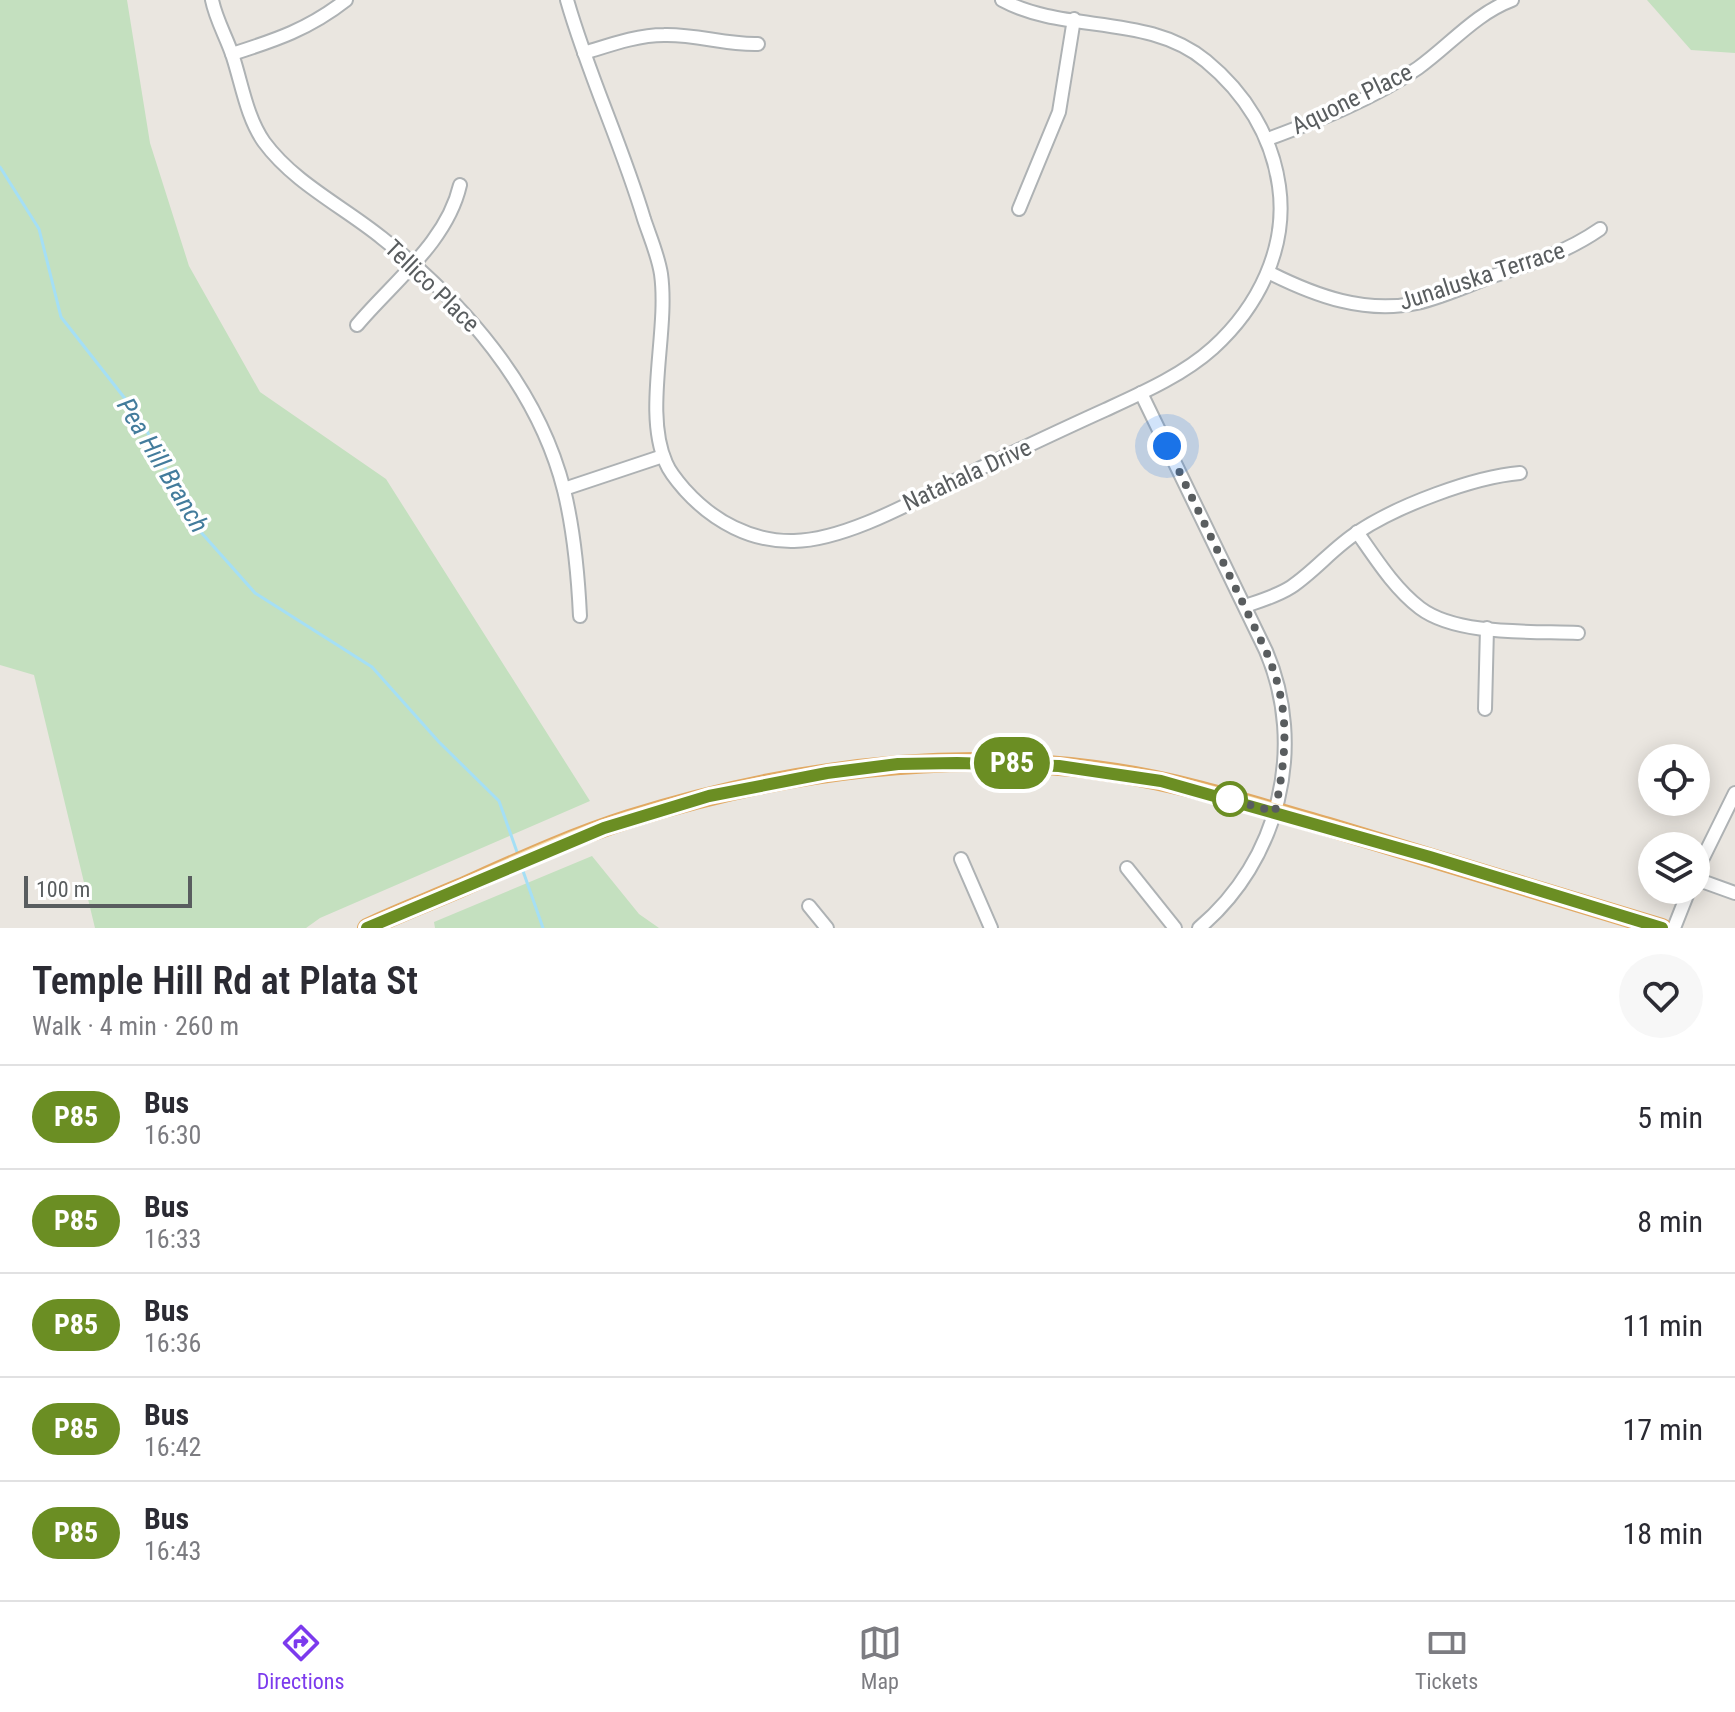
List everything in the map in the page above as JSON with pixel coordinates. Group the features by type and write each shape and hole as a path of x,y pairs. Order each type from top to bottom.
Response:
{"main road":[{"path":"367,928 626,820 720,793 827,773 898,764 957,763 1059,766 1161,781 1662,928"}],"street":[{"name":"Tellico Place","path":"212,0 257,131 272,152 303,180 413,262 475,324 510,374 541,431 564,489 578,576 580,616"},
{"path":"232,54 286,37 307,27 346,0"},
{"name":"Natahala Drive","path":"567,0 635,188 661,273 663,331 657,423 667,468 700,506 732,528 769,540 814,540 887,513 1141,393 1212,349 1234,326 1270,273 1281,208 1279,180 1268,139 1230,84 1191,50 1172,40 1074,19 1046,18 1002,0"},
{"name":"Aquone Place","path":"1268,139 1384,89 1419,67 1491,8 1512,0"},
{"path":"1019,209 1059,112 1074,19"},
{"path":"584,53 663,34 715,42 758,44"},
{"path":"357,325 446,221 455,205 460,185"},
{"name":"Junaluska Terrace","path":"1270,273 1301,289 1345,302 1392,307 1420,302 1534,262 1578,245 1600,229"},
{"path":"1141,393 1277,675 1282,701 1286,759 1275,812 1249,873 1221,909 1199,928"},
{"path":"564,489 663,456"},
{"path":"1245,606 1291,587 1357,532 1481,479 1520,473"},
{"path":"1357,532 1385,572 1421,609 1446,622 1487,628 1578,633"},
{"path":"1485,709 1487,628"},
{"path":"1710,844 1735,793"},
{"path":"961,859 991,928"},
{"path":"1127,868 1175,928"},
{"path":"1710,884 1735,893"},
{"path":"1674,928 1683,904"},
{"path":"809,906 827,928"}],"green space":[{"path":"0,0 127,0 150,143 189,266 260,392 386,479 590,801 320,918 306,928 95,928 34,675 0,665"},
{"path":"1647,0 1735,0 1735,53 1691,50"},
{"path":"592,856 639,914 659,928 435,928 434,922"}],"waterway":[{"name":"Pea Hill Branch","path":"0,167 39,229 61,317 141,419 191,521 255,593 372,667 439,742 499,801 517,852"},
{"name":"Pea Hill Branch","path":"523,871 543,928"}],"bus line":[{"name":"P85","path":"367,928 604,828 709,796 827,773 898,764 957,763 1059,766 1161,781 1430,857 1662,928"}],"route":[{"path":"1167,446 1277,675 1282,701 1286,759 1275,812 1230,799"}]}
